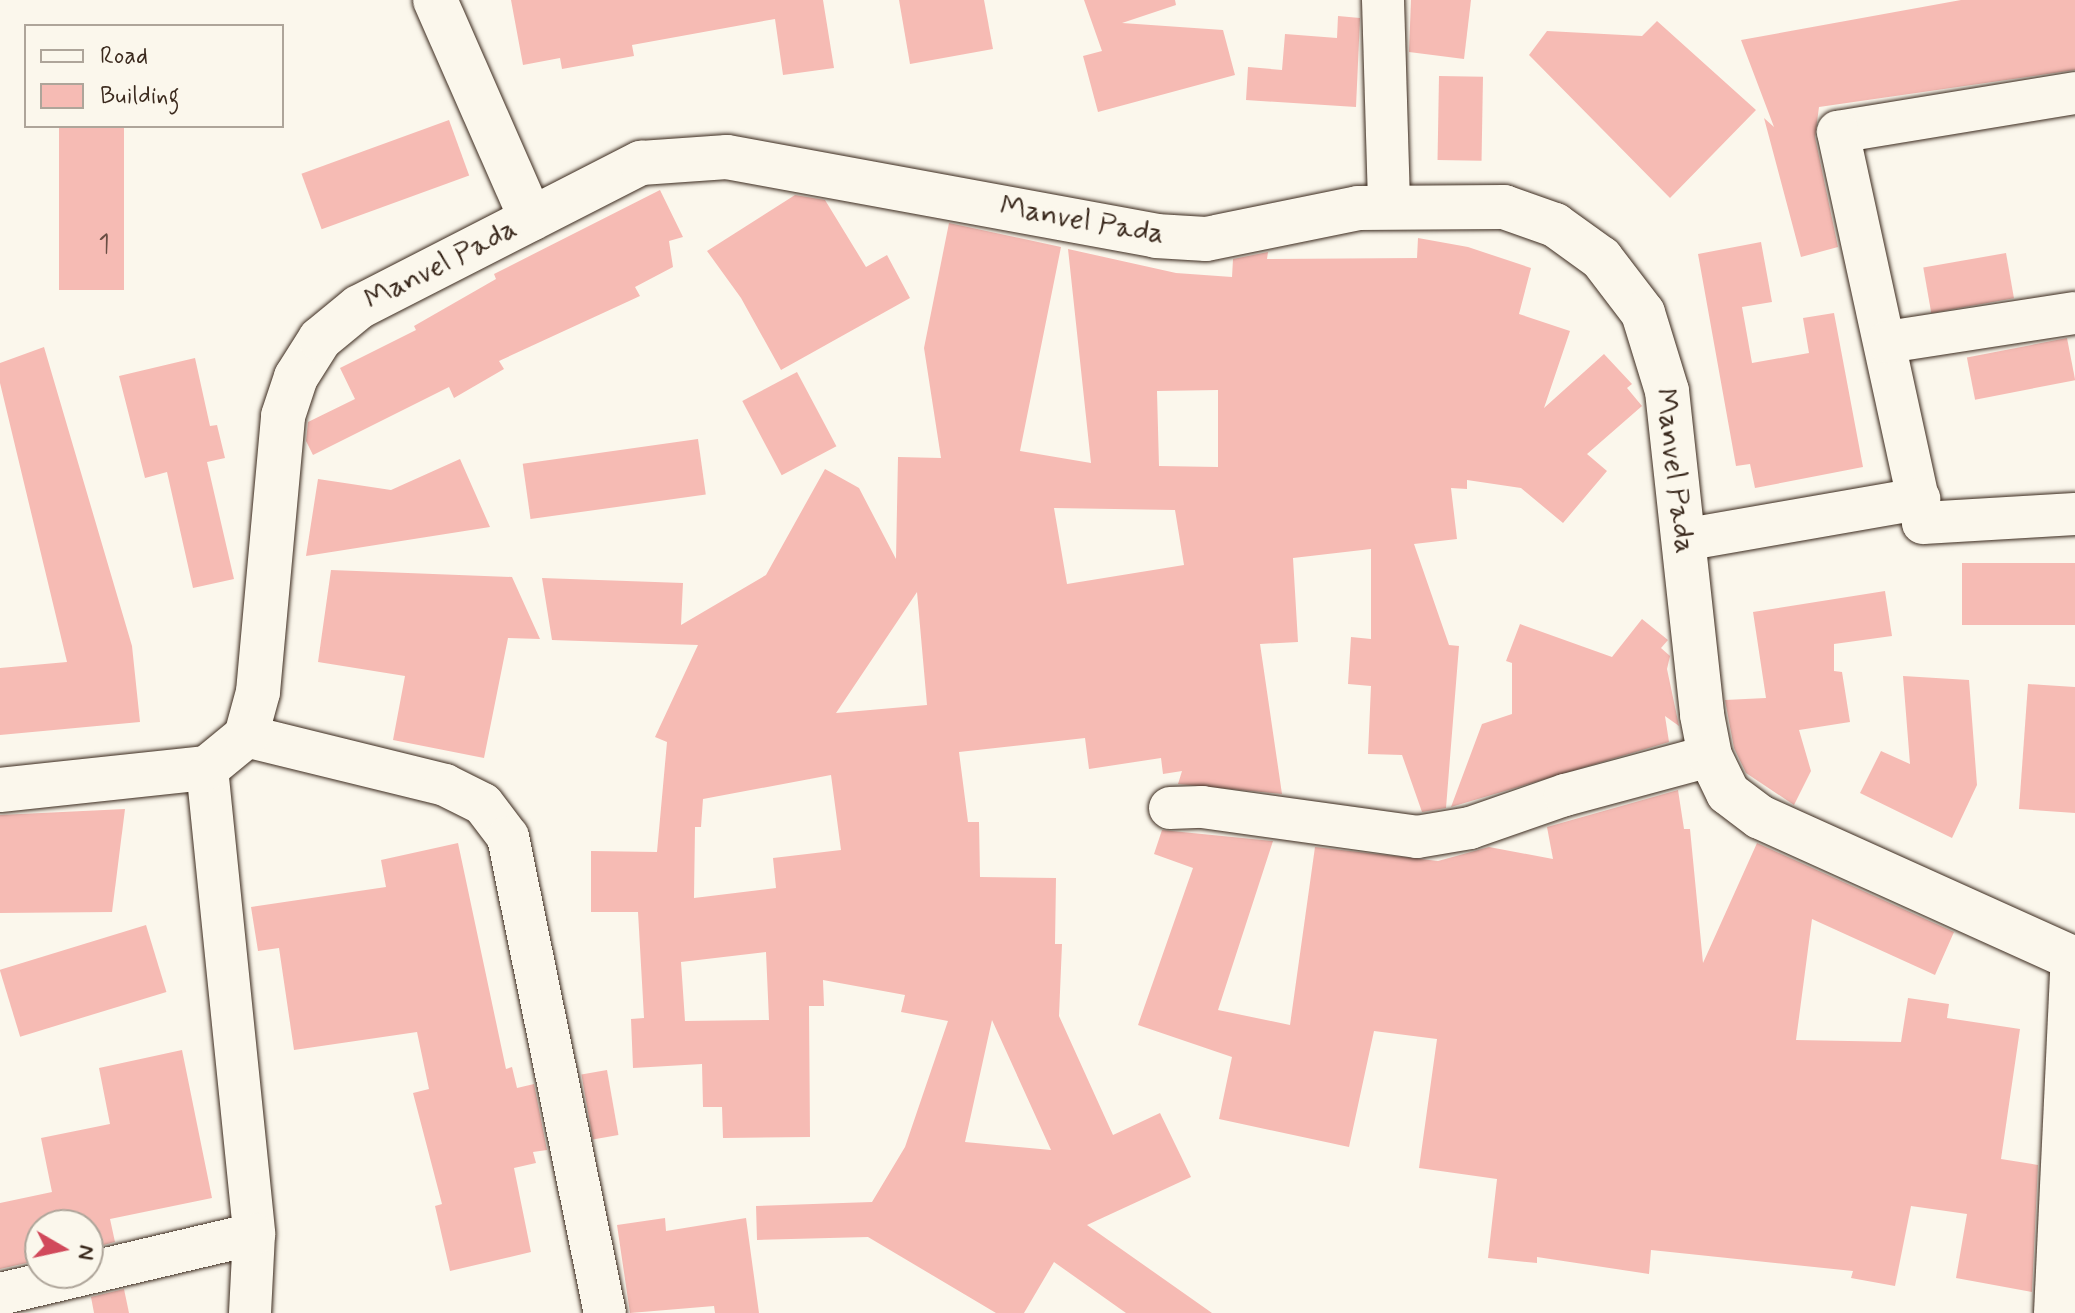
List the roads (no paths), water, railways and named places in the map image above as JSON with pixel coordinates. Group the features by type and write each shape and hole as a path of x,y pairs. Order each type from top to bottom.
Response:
{"main road":[{"path":"435,0 531,219"},
{"name":"Manvel Pada","path":"246,736 258,692 283,416 296,377 320,339 359,307 641,163 727,157 1156,236 1206,239 1389,205 1504,207 1555,225 1601,258 1643,313 1667,391 1710,756 1728,793 1760,817 2074,958"},
{"path":"0,790 207,768 246,736"},
{"path":"2056,1313 2074,958"}],"street":[{"path":"1383,0 1389,205"},
{"path":"2075,93 1838,132 1887,342 1923,523 2075,514"},
{"path":"1887,342 2075,313"},
{"path":"1683,540 1919,499"},
{"path":"246,736 445,785 483,804 508,837 605,1313"},
{"path":"1170,808 1202,807 1417,837 1470,828 1565,795 1710,756"},
{"path":"207,768 254,1234 250,1313"},
{"path":"0,1294 254,1234"}]}
